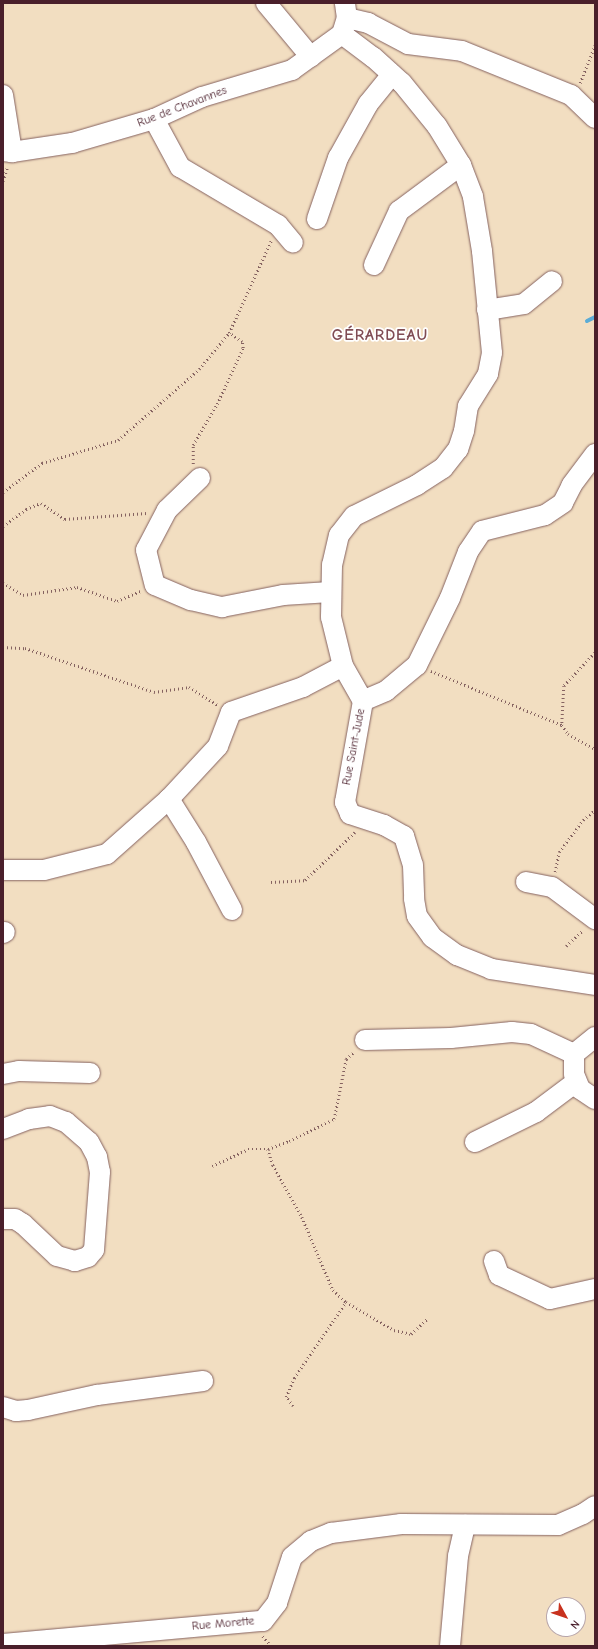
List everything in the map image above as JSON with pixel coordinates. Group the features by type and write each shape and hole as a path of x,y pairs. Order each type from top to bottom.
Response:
{"street":[{"path":"266,3 311,57"},
{"path":"344,18 373,57 392,74 437,126 461,165 473,197 482,251 492,353 488,374 468,406 464,431 458,449 443,468 418,485 354,516 339,535 330,592 331,617 343,666 363,701"},
{"path":"344,18 368,22 408,44 462,51 575,99 595,118"},
{"name":"Rue de Chavannes","path":"8,152 72,143 154,119 202,97 292,70 311,57 344,18"},
{"path":"317,219 338,158 368,104 392,74"},
{"path":"3,96 8,152"},
{"path":"154,119 180,167 278,225 293,243"},
{"path":"374,265 399,211 461,165"},
{"path":"487,310 524,304 552,282"},
{"name":"Rue Saint-Jude","path":"595,454 572,485 564,503 545,515 482,532 468,552 438,625 418,665 386,691 363,701 346,802 350,814 364,821 384,825 404,836 413,866 414,899 417,916 432,938 457,955 492,969 595,985"},
{"path":"196,482 167,510 146,550 155,585 191,600 222,607 283,595 330,592"},
{"path":"3,870 44,870 106,854 169,799 218,746 231,712 303,688 343,666"},
{"path":"169,799 196,842 232,910"},
{"path":"526,882 552,887 594,918"},
{"path":"365,1040 451,1038 512,1032 531,1034 574,1054"},
{"path":"574,1054 595,1037"},
{"path":"574,1054 576,1082 580,1089 595,1099"},
{"path":"3,1074 19,1071 90,1073"},
{"path":"475,1142 536,1112 576,1082"},
{"path":"3,1129 29,1119 50,1116 66,1122 89,1142 97,1158 100,1172 94,1250 88,1257 75,1261 57,1256 23,1224 15,1219 3,1219"},
{"path":"494,1261 499,1275 550,1299 595,1289"},
{"path":"3,1407 16,1411 28,1410 96,1395 203,1381"},
{"name":"Rue Morette","path":"3,1644 83,1641 263,1621 277,1603 292,1557 311,1541 331,1533 401,1524 558,1525 583,1514 595,1506"},
{"path":"450,1646 458,1556 465,1525"}],"path":[{"path":"575,99 595,45"},
{"path":"3,492 42,463 118,440 199,369 229,334 278,225"},
{"path":"196,482 193,445 217,404 243,348 242,342 229,334"},
{"path":"3,526 26,509 42,503 65,519 167,510"},
{"path":"3,583 23,595 77,587 117,601 155,585"},
{"path":"3,647 25,648 154,692 189,687 231,712"},
{"path":"562,725 564,686 595,653"},
{"path":"418,665 562,725 568,734 595,749"},
{"path":"552,887 559,852 583,820 595,810"},
{"path":"271,882 305,880 336,853 364,821"},
{"path":"566,946 577,939 594,918"},
{"path":"212,1166 248,1149 268,1149 334,1119 346,1059 365,1040"},
{"path":"268,1149 273,1165 302,1217 332,1290 346,1302 394,1330 411,1334 427,1319"},
{"path":"293,1406 286,1397 294,1378 346,1302"}],"waterway":[{"path":"587,321 595,317"}],"district":[{"name":"GÉRARDEAU","path":"380,335"}]}
